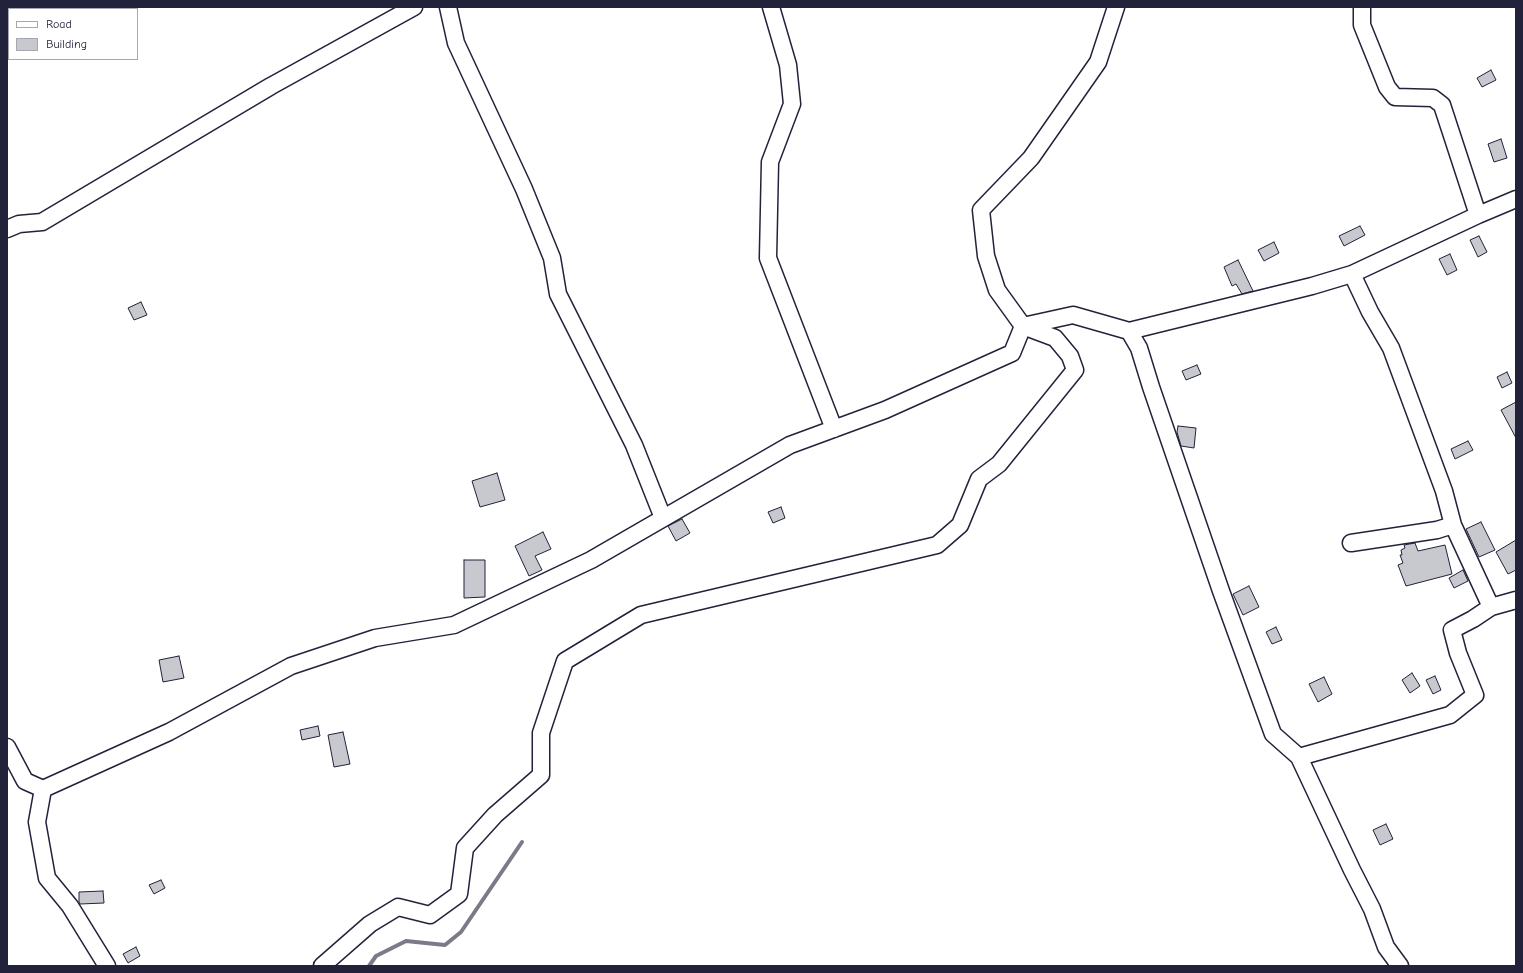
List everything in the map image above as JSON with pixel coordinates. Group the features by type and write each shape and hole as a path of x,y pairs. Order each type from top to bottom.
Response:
{"street":[{"path":"7,229 18,224 42,222 271,86 414,7"},
{"path":"448,7 456,42 524,189 552,258 558,294 634,445 663,518"},
{"path":"771,7 788,65 792,104 770,162 768,258 834,429"},
{"path":"322,966 370,924 398,907 430,915 459,894 465,848 495,815 541,775 541,734 565,661 641,615 937,545 960,525 979,479 999,464 1075,370 1070,356 1055,338 1023,326 997,290 986,256 981,210 1032,158 1098,62 1116,7"},
{"path":"1362,7 1362,25 1387,87 1395,97 1433,98 1442,105 1478,215"},
{"path":"1023,326 1073,315 1129,331 1312,286 1352,274 1478,215 1516,199"},
{"path":"1352,274 1370,312 1391,348 1444,492 1453,525 1491,607"},
{"path":"7,747 25,781 43,789 169,732 291,666 375,638 454,625 591,560 790,445 885,410 1012,353 1023,326"},
{"path":"1129,331 1139,348 1218,583 1273,734 1299,757 1372,909 1386,947 1400,966"},
{"path":"1351,544 1437,530 1453,525"},
{"path":"1299,757 1450,715 1474,695 1458,653 1452,630 1491,607 1516,600"},
{"path":"43,789 37,822 47,878 70,906 107,966"}],"building":[{"path":"1491,70 1496,80 1482,87 1477,78"},
{"path":"1501,139 1507,158 1494,162 1488,144"},
{"path":"1360,226 1365,235 1344,246 1339,236"},
{"path":"1479,236 1487,252 1478,257 1470,240"},
{"path":"1274,242 1279,253 1264,261 1258,250"},
{"path":"1450,254 1457,270 1447,275 1439,259"},
{"path":"1238,260 1253,291 1242,294 1236,284 1232,286 1224,267"},
{"path":"141,302 147,315 134,320 128,308"},
{"path":"1197,365 1201,374 1186,380 1182,371"},
{"path":"1507,372 1512,383 1502,388 1497,377"},
{"path":"1516,402 1516,438 1501,410"},
{"path":"1178,426 1196,428 1194,448 1181,446 1177,432"},
{"path":"1468,441 1473,450 1455,459 1451,449"},
{"path":"497,473 505,500 480,507 472,481"},
{"path":"781,507 785,518 773,523 768,512"},
{"path":"682,519 690,533 676,541 668,526"},
{"path":"1481,522 1495,550 1479,557 1466,529"},
{"path":"543,532 551,549 535,556 542,570 529,576 515,546"},
{"path":"1516,540 1516,570 1508,574 1496,552"},
{"path":"1415,543 1418,551 1445,545 1452,574 1406,586 1398,565 1403,563 1400,555 1402,555 1401,550 1405,548 1404,545"},
{"path":"464,560 485,560 485,597 464,598"},
{"path":"1463,570 1468,581 1454,588 1449,578"},
{"path":"1249,586 1259,607 1243,615 1233,594"},
{"path":"1276,627 1282,640 1272,644 1266,632"},
{"path":"179,656 184,678 163,682 159,660"},
{"path":"1412,673 1420,686 1410,693 1402,680"},
{"path":"1435,676 1441,690 1433,694 1426,680"},
{"path":"1324,677 1332,694 1318,702 1309,684"},
{"path":"318,726 320,736 302,740 300,730"},
{"path":"343,732 350,764 334,767 328,735"},
{"path":"1386,824 1393,839 1380,845 1373,830"},
{"path":"161,880 165,888 154,894 149,885"},
{"path":"103,891 104,903 80,904 79,892"},
{"path":"136,947 140,956 128,963 123,954"}],"waterway":[{"path":"369,966 376,956 406,941 445,945 461,932 522,842"}]}
